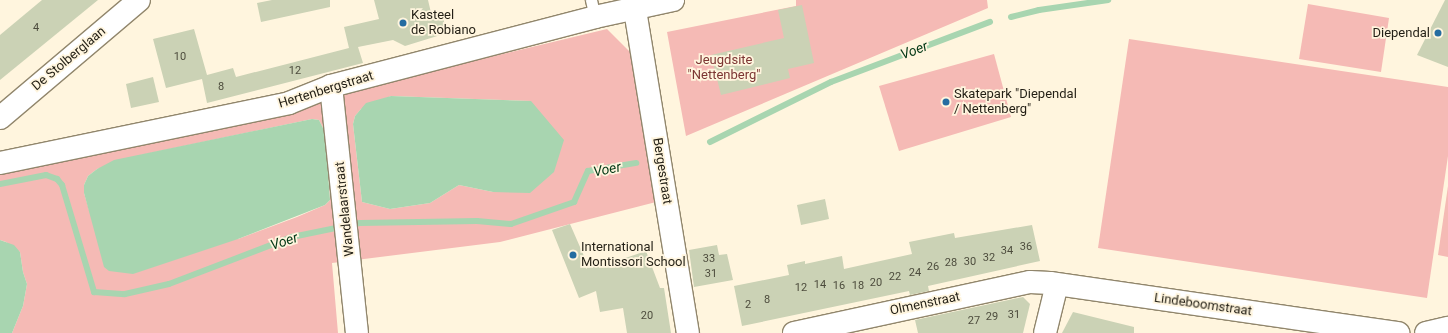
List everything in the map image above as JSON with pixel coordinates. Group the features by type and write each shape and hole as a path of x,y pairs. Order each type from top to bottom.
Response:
{"street":[{"name":"De Stolberglaan","path":"0,118 139,0"},
{"name":"Hertenbergstraat","path":"0,163 289,103 332,86 593,9 635,10 673,0"},
{"name":"Bergestraat","path":"635,10 688,333"},
{"name":"Wandelaarstraat","path":"332,86 357,333"},
{"name":"Olmenstraat","path":"794,333 1030,282 1058,284"},
{"name":"Lindeboomstraat","path":"1058,284 1394,333"},
{"path":"1044,333 1058,284"},
{"path":"1426,333 1448,328"}],"green space":[{"name":"Jeugdsite \"Nettenberg\"","path":"796,0 987,0 988,8 686,136 667,32 796,6"},
{"path":"1308,4 1389,18 1381,72 1299,59"},
{"path":"607,29 635,57 656,202 500,242 332,263 338,333 12,333 23,306 27,284 23,272 20,252 6,242 0,240 0,175","holes":["391,96 531,101 493,192 459,185 430,203 390,209 362,202 353,124 355,116 361,109","312,119 319,120 325,132 330,200 325,205 297,217 238,239 89,210 84,193 84,185 88,176 97,169 141,155"]},
{"path":"1129,39 1448,87 1448,156 1427,298 1098,248"},
{"name":"Skatepark \"Diependal / Nettenberg\"","path":"994,54 1011,117 899,151 879,86"},
{"path":"1448,186 1448,257 1438,255"}],"shaded area":[{"path":"391,96 531,101 564,140 554,172 530,193 493,192 459,185 430,203 390,209 362,202 353,124 355,116 366,103"},
{"path":"312,119 319,120 325,132 330,200 325,205 238,239 133,274 109,271 104,267 84,193 84,185 88,176 97,169 114,160"},
{"path":"0,240 14,245 20,252 23,272 27,284 23,306 12,333 0,333"}],"building":[{"path":"42,0 98,0 0,80 0,35"},
{"path":"272,0 330,0 330,7 261,22 257,3"},
{"path":"374,0 428,0 432,17 442,14 447,33 405,46 393,40 358,47 363,63 207,103 202,79 166,88 153,39 194,29 207,75 233,68 236,77 349,48 344,27 379,19"},
{"name":"Diependal","path":"1445,0 1448,0 1448,67 1417,55"},
{"name":"Jeugdsite \"Nettenberg\"","path":"802,5 814,63 788,69 790,78 721,95 711,55 784,38 778,10"},
{"path":"153,77 159,102 131,108 126,84"},
{"path":"825,199 829,219 801,225 797,205"},
{"path":"570,224 587,263 596,260 599,267 646,251 660,288 664,288 671,333 627,333 623,308 600,312 596,291 579,298 552,230"},
{"path":"1032,225 1040,261 928,286 929,291 910,295 909,291 742,326 734,286 789,275 787,265 805,261 805,264 842,256 844,269 912,254 909,242 954,233 955,238"},
{"path":"717,245 719,255 727,254 733,280 694,287 689,250"},
{"path":"1023,297 1030,304 1023,333 918,333 915,320"},
{"path":"1073,312 1134,327 1134,333 1062,333"}],"waterway":[{"name":"Voer","path":"1011,17 1039,10 1108,0"},
{"name":"Voer","path":"710,142 831,82 990,22"},
{"name":"Voer","path":"0,184 46,175 57,179 62,185 94,292 125,294 169,284 292,237 360,223 477,221 511,224 574,202 588,171 636,163"}],"place":[{"name":"Kasteel de Robiano","path":"403,23"},
{"name":"Diependal","path":"1438,33"},
{"name":"Skatepark \"Diependal / Nettenberg\"","path":"946,102"},
{"name":"International Montissori School","path":"573,255"}]}
